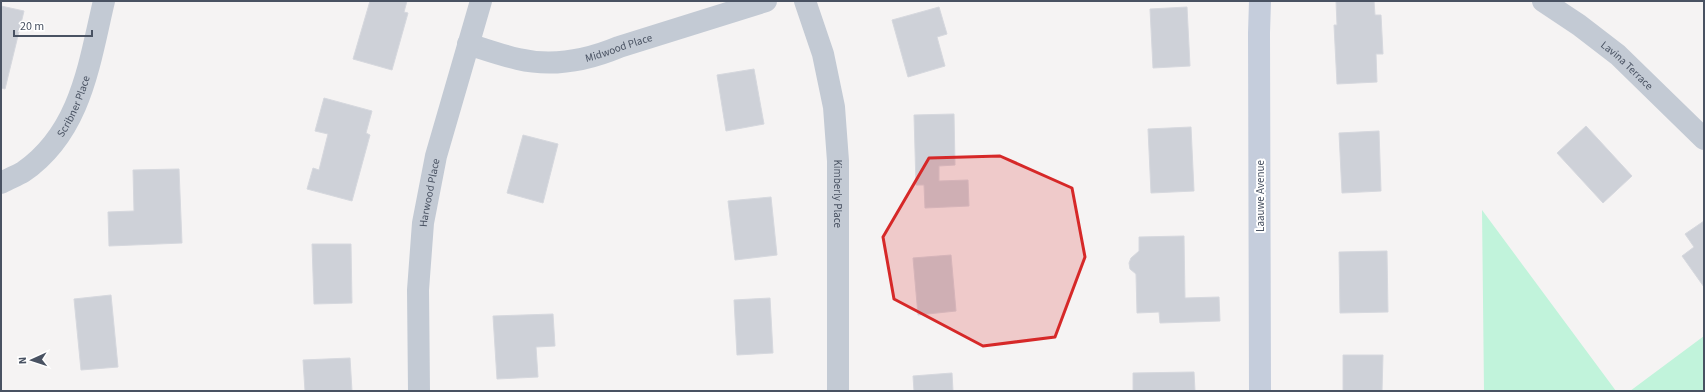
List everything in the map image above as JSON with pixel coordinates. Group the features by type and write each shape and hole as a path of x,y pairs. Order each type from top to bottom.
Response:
{"street":[{"name":"Scribner Place","path":"1,183 22,173 45,154 64,130 76,106 85,78 104,1"},
{"name":"Harwood Place","path":"419,391 418,290 423,223 436,156 481,1"},
{"name":"Midwood Place","path":"468,44 519,59 547,63 575,60 602,54 619,47 766,1"},
{"name":"Kimberly Place","path":"805,1 823,54 834,107 838,160 838,391"},
{"name":"Laauwe Avenue","path":"1260,1 1260,391"},
{"name":"Lavina Terrace","path":"1543,1 1579,25 1618,55 1704,139"}],"highlighted area":[{"path":"1000,156 1072,188 1085,257 1055,337 983,346 894,299 883,237 929,158"}],"green space":[{"path":"1482,210 1616,391 1484,391"},
{"path":"1704,336 1704,391 1630,391"}],"building":[{"path":"370,1 407,1 404,12 408,13 392,70 353,59"},
{"path":"1336,1 1374,1 1375,15 1381,15 1383,54 1376,54 1377,82 1337,84 1334,25 1337,25"},
{"path":"1,6 24,11 5,89 1,88"},
{"path":"939,7 947,34 937,37 945,66 908,77 892,20"},
{"path":"1187,7 1190,66 1153,68 1150,9"},
{"path":"754,69 764,124 726,131 717,75"},
{"path":"324,98 372,111 366,133 370,135 352,201 307,189 313,168 319,170 328,134 315,131"},
{"path":"954,114 955,165 939,166 939,181 968,180 969,206 925,208 924,185 916,185 914,115"},
{"path":"1586,126 1632,176 1603,203 1557,153"},
{"path":"1191,127 1194,191 1151,193 1148,129"},
{"path":"1379,131 1381,191 1342,193 1339,133"},
{"path":"523,135 558,144 543,203 507,193"},
{"path":"179,169 182,243 109,246 108,212 134,211 133,170"},
{"path":"771,197 777,255 735,260 728,201"},
{"path":"1704,221 1704,287 1682,256 1694,247 1685,234"},
{"path":"1184,236 1185,298 1219,297 1220,321 1160,323 1159,312 1137,313 1136,274 1130,269 1129,263 1131,258 1139,251 1139,237"},
{"path":"312,244 351,244 352,303 314,304"},
{"path":"1387,251 1388,312 1340,313 1339,252"},
{"path":"951,255 956,311 918,315 913,258"},
{"path":"111,295 118,367 81,370 74,299"},
{"path":"770,298 773,353 737,355 734,300"},
{"path":"553,314 555,346 536,347 538,377 497,379 493,316"},
{"path":"1343,355 1383,355 1382,391 1343,391"},
{"path":"350,358 352,391 305,391 303,360"},
{"path":"1194,372 1195,391 1133,391 1133,373"},
{"path":"952,373 953,391 914,391 913,376"}]}
